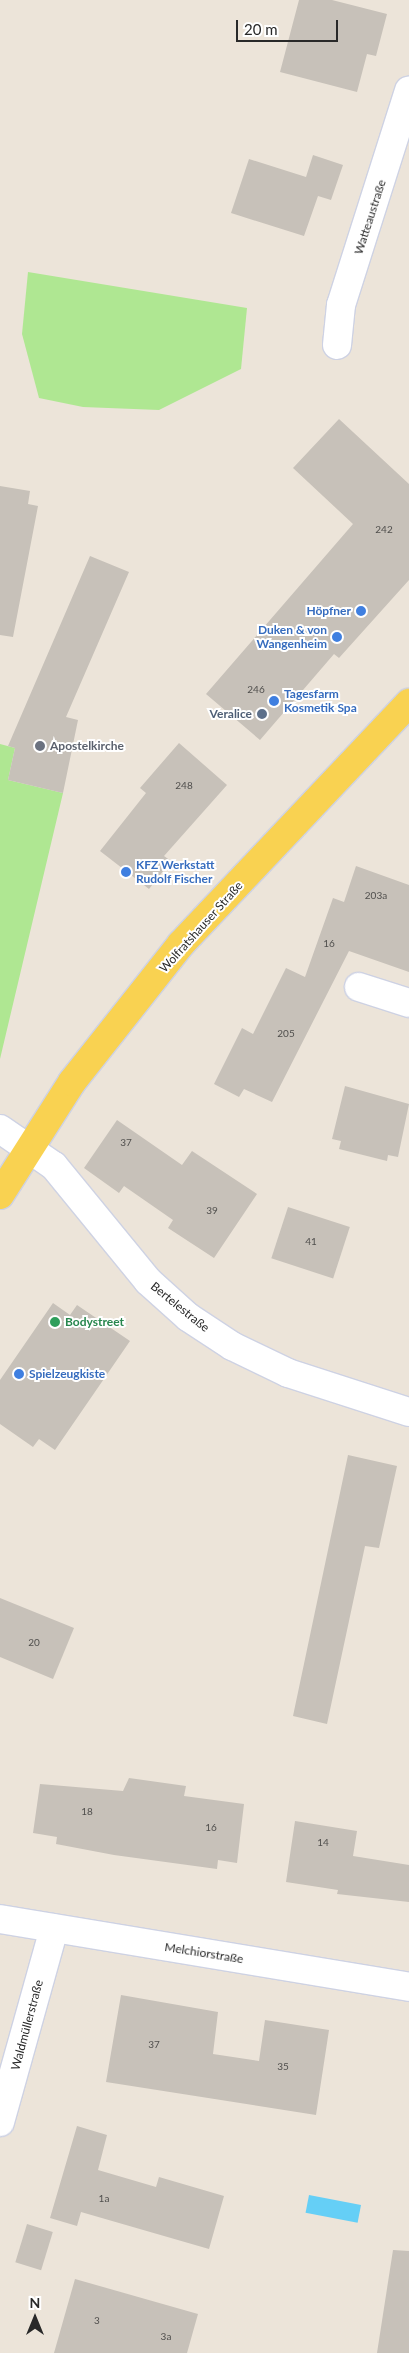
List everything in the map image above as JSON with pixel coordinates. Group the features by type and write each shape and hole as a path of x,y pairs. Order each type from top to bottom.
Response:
{"main road":[{"name":"Wolfratshauser Straße","path":"0,1195 72,1082 181,944 409,703"}],"street":[{"name":"Watteaustraße","path":"337,344 341,305 409,91"},
{"path":"359,987 409,1002"},
{"name":"Bertelestraße","path":"0,1129 54,1166 148,1281 188,1317 232,1346 288,1373 409,1412"},
{"name":"Melchiorstraße","path":"0,1919 409,1987"},
{"name":"Waldmüllerstraße","path":"0,2122 54,1928"}],"green space":[{"path":"28,272 247,308 241,369 159,410 83,407 39,398 22,334"},
{"path":"0,744 15,748 8,780 63,793 0,1059"}],"water":[{"path":"309,2195 361,2205 358,2223 306,2213"}],"building":[{"path":"299,0 332,0 387,14 376,56 367,54 357,92 280,72"},
{"path":"313,155 343,165 331,200 318,196 304,236 231,213 249,159 306,177"},
{"path":"339,419 409,484 409,580 339,658 334,654 260,740 206,694 353,524 293,468"},
{"path":"0,486 30,491 28,504 38,506 13,637 0,635"},
{"path":"90,556 129,572 66,717 78,720 63,793 8,780 15,748 8,746"},
{"path":"179,743 227,785 164,856 171,861 149,889 100,851 146,793 140,788"},
{"path":"356,866 409,885 409,972 349,951 272,1102 244,1089 239,1097 214,1084 242,1028 253,1034 286,968 305,977 333,898 344,902"},
{"path":"345,1086 409,1104 398,1157 388,1155 387,1161 339,1149 341,1141 332,1139"},
{"path":"117,1120 182,1165 192,1151 257,1194 214,1258 168,1228 173,1220 124,1186 119,1193 84,1168"},
{"path":"288,1207 350,1227 333,1278 271,1258"},
{"path":"53,1303 70,1315 77,1305 130,1341 55,1450 39,1439 33,1447 0,1424 0,1380"},
{"path":"348,1455 397,1466 379,1548 365,1546 327,1724 293,1716"},
{"path":"0,1598 74,1628 53,1679 0,1657"},
{"path":"129,1778 186,1786 184,1796 244,1804 237,1863 218,1860 217,1869 114,1855 56,1844 57,1837 33,1833 40,1784 123,1791"},
{"path":"295,1821 357,1831 353,1856 409,1865 409,1902 337,1894 338,1890 286,1882"},
{"path":"121,1995 218,2012 213,2054 259,2061 265,2020 329,2030 316,2115 106,2082"},
{"path":"77,2126 107,2135 98,2170 156,2187 159,2177 224,2196 209,2249 81,2212 77,2226 50,2218"},
{"path":"27,2224 53,2232 41,2270 15,2262"},
{"path":"393,2250 409,2251 409,2353 377,2353"},
{"path":"75,2279 198,2314 187,2353 54,2353"}],"place":[{"name":"Höpfner","path":"361,611"},
{"name":"Duken & von Wangenheim","path":"337,637"},
{"name":"Tagesfarm Kosmetik Spa","path":"274,701"},
{"name":"Veralice","path":"262,714"},
{"name":"Apostelkirche","path":"40,746"},
{"name":"KFZ Werkstatt Rudolf Fischer","path":"126,872"},
{"name":"Bodystreet","path":"55,1322"},
{"name":"Spielzeugkiste","path":"19,1374"}]}
